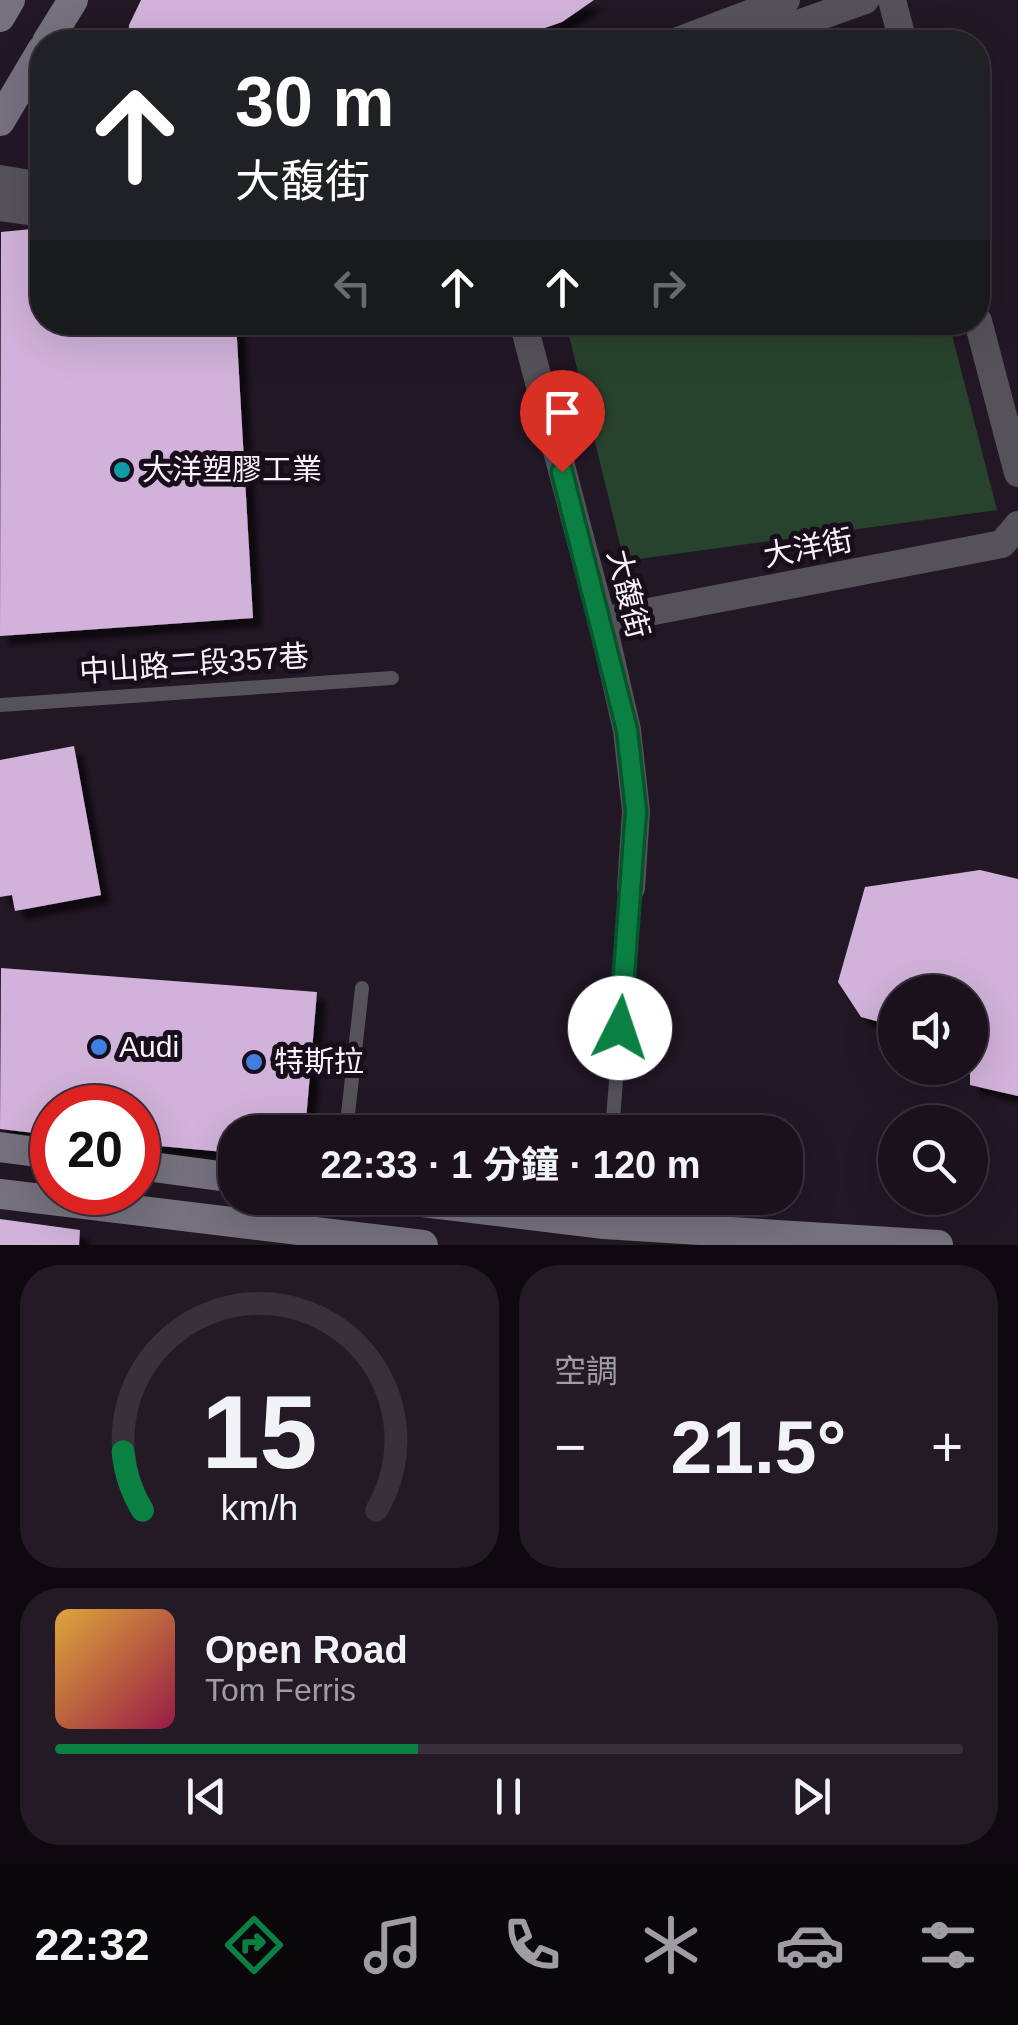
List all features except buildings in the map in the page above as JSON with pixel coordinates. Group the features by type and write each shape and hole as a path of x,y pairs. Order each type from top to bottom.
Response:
{"street":[{"path":"0,17 10,0"},
{"path":"54,30 73,0"},
{"path":"707,30 786,0"},
{"path":"781,30 865,0"},
{"path":"892,0 900,30"},
{"path":"0,121 30,70"},
{"path":"0,180 30,184"},
{"path":"0,206 30,211"},
{"name":"大馥街","path":"526,335 627,730 636,811 630,888"},
{"path":"982,335 1018,473"},
{"name":"大洋街","path":"602,621 1002,544 1018,525"},
{"path":"0,1147 30,1151"},
{"path":"160,1168 218,1176"},
{"path":"0,1194 423,1245"},
{"path":"541,1215 938,1245"}],"lane":[{"name":"中山路二段357巷","path":"0,705 392,678"},
{"path":"613,1115 630,888"},
{"path":"348,1115 362,988"}],"green space":[{"path":"569,335 952,335 997,510 624,561"}],"place":[{"name":"大洋塑膠工業","path":"122,470"},
{"name":"Audi","path":"99,1047"},
{"name":"特斯拉","path":"254,1062"}],"route":[{"path":"562,472 627,730 636,811 620,1028"}]}
